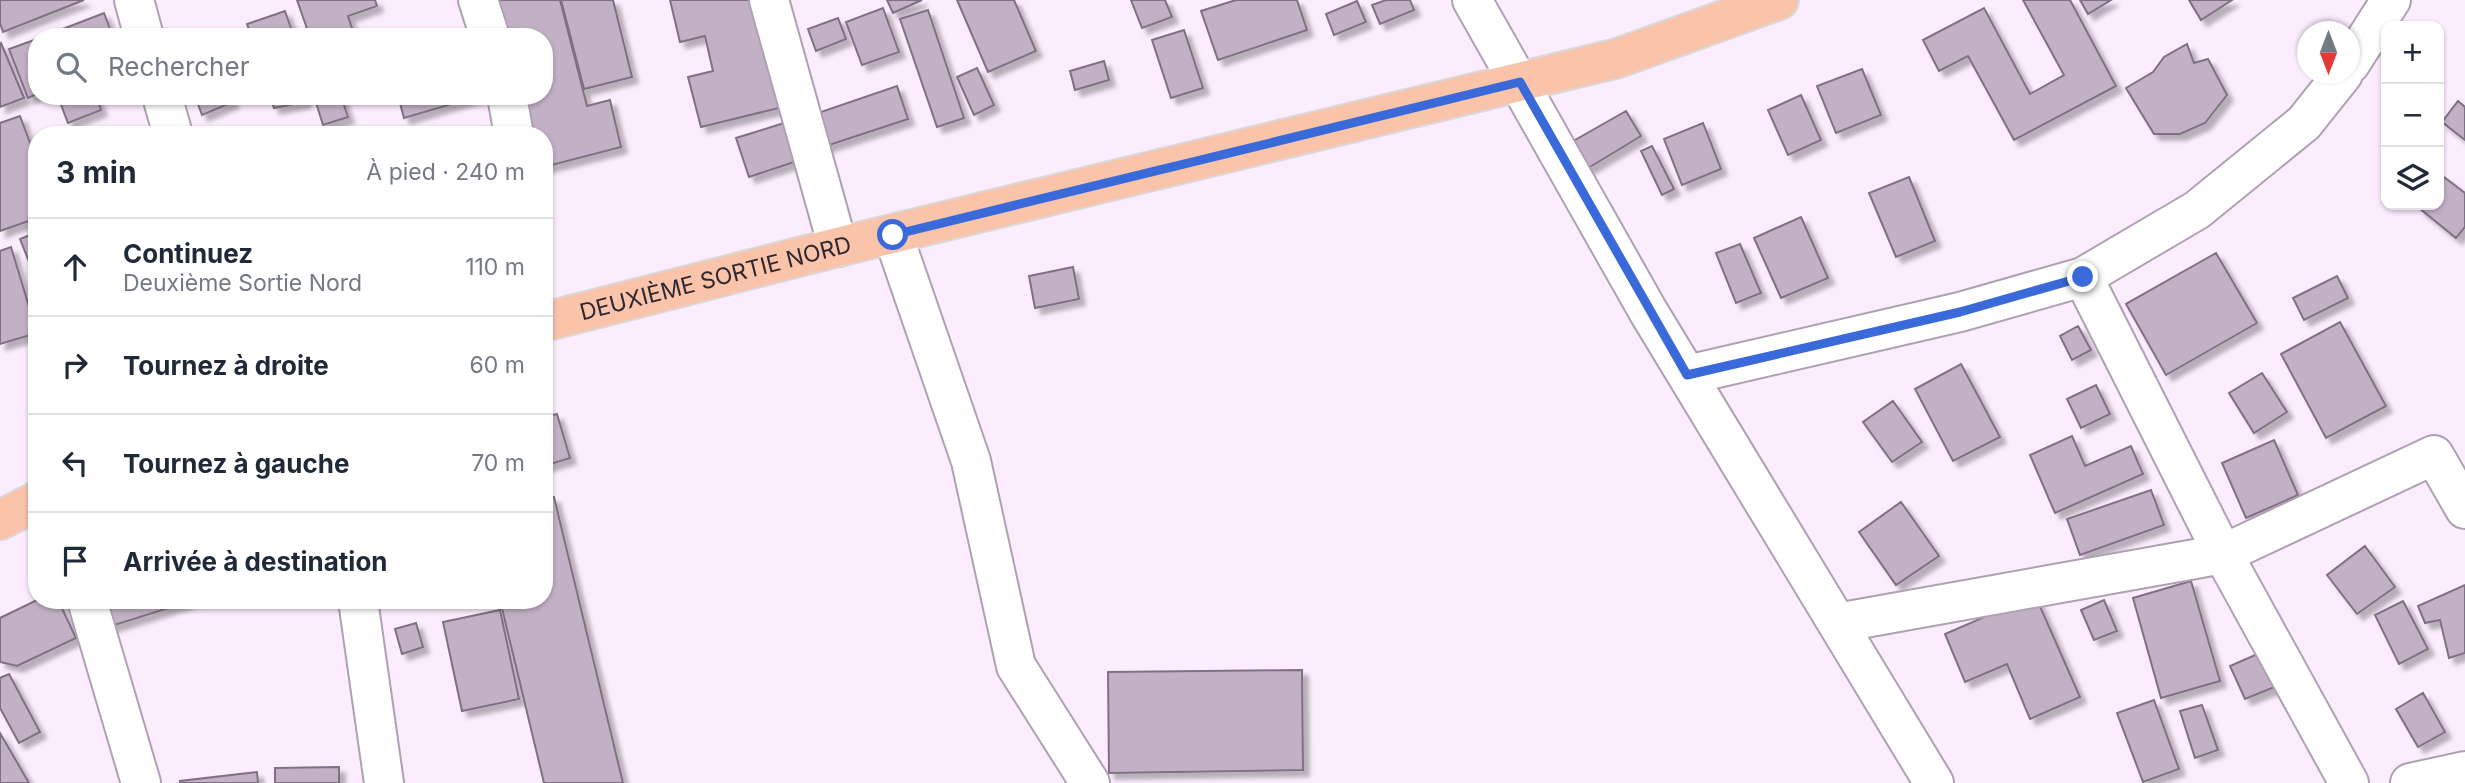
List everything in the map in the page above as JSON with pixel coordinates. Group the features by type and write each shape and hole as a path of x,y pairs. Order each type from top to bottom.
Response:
{"main road":[{"name":"DEUXIÈME SORTIE NORD","path":"553,317 1618,58 1776,1"},
{"path":"0,520 28,506"}],"street":[{"path":"134,0 142,28"},
{"path":"478,0 487,28"},
{"path":"769,0 838,247"},
{"path":"1472,0 1687,375 1934,783"},
{"path":"2360,48 2391,0"},
{"path":"1687,375 1960,312 2083,277 2197,209 2304,123 2335,84"},
{"path":"165,105 170,126"},
{"path":"509,105 512,126"},
{"path":"893,235 971,461 1016,666 1090,783"},
{"path":"2083,277 2223,554 2349,783"},
{"path":"1837,623 2223,554 2434,455 2465,509"},
{"path":"90,609 141,783"},
{"path":"359,609 384,783"},
{"path":"2410,783 2465,771"}],"building":[{"path":"0,0 84,0 3,32 0,23"},
{"path":"297,0 375,0 377,6 348,16 352,28 307,28"},
{"path":"498,0 560,0 587,106 610,100 621,147 553,165 553,126 531,126 525,105 553,105 553,28 505,28"},
{"path":"561,0 613,0 632,77 584,89"},
{"path":"670,0 756,0 783,107 701,127 688,77 713,71 705,36 680,42"},
{"path":"887,0 922,0 893,13"},
{"path":"957,0 1014,0 1036,51 988,72"},
{"path":"1131,0 1165,0 1172,17 1142,28"},
{"path":"1236,0 1297,0 1307,30 1218,60 1201,11"},
{"path":"1386,0 1410,0 1414,10 1380,24 1372,5"},
{"path":"2023,0 2070,0 2116,86 2014,140 1968,56 1939,71 1923,40 1984,8 2030,94 2064,75"},
{"path":"2080,0 2111,0 2088,14"},
{"path":"2189,0 2232,0 2201,20"},
{"path":"1357,1 1366,22 1334,35 1326,14"},
{"path":"883,8 899,52 862,65 846,22"},
{"path":"928,10 964,118 937,127 900,19"},
{"path":"285,11 291,28 249,28 247,24"},
{"path":"104,13 110,28 65,28"},
{"path":"838,18 846,39 816,51 808,29"},
{"path":"1184,30 1203,88 1171,98 1152,40"},
{"path":"28,42 28,98 9,49"},
{"path":"0,44 24,98 0,107"},
{"path":"2187,44 2194,63 2208,59 2227,95 2205,123 2180,134 2154,134 2126,88 2153,72 2164,57"},
{"path":"1104,61 1109,80 1075,90 1070,71"},
{"path":"977,68 994,105 974,115 957,77"},
{"path":"1862,69 1881,115 1836,133 1817,86"},
{"path":"897,86 908,119 823,147 812,115"},
{"path":"1801,95 1821,140 1788,155 1768,110"},
{"path":"2458,101 2465,107 2465,140 2444,124 2444,119"},
{"path":"61,105 99,105 101,110 68,123"},
{"path":"198,105 226,105 202,115"},
{"path":"317,105 344,105 348,117 323,125"},
{"path":"400,105 448,105 404,118"},
{"path":"1626,111 1641,136 1585,170 1568,144"},
{"path":"20,116 28,138 28,221 0,231 0,123"},
{"path":"784,123 797,161 749,177 736,138"},
{"path":"1703,123 1721,169 1682,185 1664,139"},
{"path":"1652,146 1674,189 1662,195 1641,151"},
{"path":"1909,177 1935,241 1896,257 1869,193"},
{"path":"2444,177 2465,193 2465,227 2456,238 2421,210 2444,210"},
{"path":"1801,217 1828,278 1781,298 1754,238"},
{"path":"28,236 28,259 20,239"},
{"path":"1740,244 1761,293 1736,303 1716,253"},
{"path":"11,247 28,303 28,336 0,344 0,251"},
{"path":"2216,253 2257,323 2166,375 2126,304"},
{"path":"1073,267 1079,299 1035,308 1029,276"},
{"path":"2337,276 2348,298 2304,320 2293,298"},
{"path":"2340,322 2386,406 2326,438 2281,354"},
{"path":"2078,326 2091,350 2072,360 2060,336"},
{"path":"1961,364 2000,437 1953,461 1915,389"},
{"path":"2262,373 2287,412 2254,433 2229,393"},
{"path":"2096,385 2110,414 2081,428 2067,399"},
{"path":"1893,401 1922,442 1892,462 1863,422"},
{"path":"557,414 570,458 553,463 553,415"},
{"path":"2072,436 2085,466 2131,446 2143,474 2055,513 2030,455"},
{"path":"2274,440 2298,495 2246,518 2222,463"},
{"path":"2151,490 2164,525 2080,555 2067,519"},
{"path":"553,497 623,783 544,783 502,609 553,609"},
{"path":"1901,502 1939,556 1896,585 1859,532"},
{"path":"2365,546 2395,587 2357,614 2327,575"},
{"path":"2191,581 2220,681 2161,698 2133,598"},
{"path":"2465,585 2465,653 2449,658 2440,620 2425,623 2418,606"},
{"path":"2035,595 2080,697 2030,719 2007,664 1965,682 1945,634"},
{"path":"2104,600 2117,631 2094,640 2081,610"},
{"path":"2403,601 2428,649 2399,664 2375,615"},
{"path":"28,604 28,609 62,609 76,638 17,666 0,662 0,618"},
{"path":"103,609 165,609 108,627"},
{"path":"500,610 519,699 462,711 443,622"},
{"path":"416,623 423,647 402,654 395,629"},
{"path":"2262,652 2277,686 2245,699 2230,666"},
{"path":"1302,670 1303,770 1109,773 1108,672"},
{"path":"9,674 40,732 19,743 0,708 0,678"},
{"path":"2423,693 2445,732 2418,747 2396,709"},
{"path":"2154,700 2179,769 2143,782 2117,713"},
{"path":"2202,705 2218,750 2195,758 2180,711"},
{"path":"0,733 29,783 0,783"},
{"path":"339,767 339,783 275,783 275,768"},
{"path":"257,772 258,783 180,783 180,781"}],"route":[{"path":"893,235 1520,82 1648,311 1687,375 1960,312 2083,277"}]}
